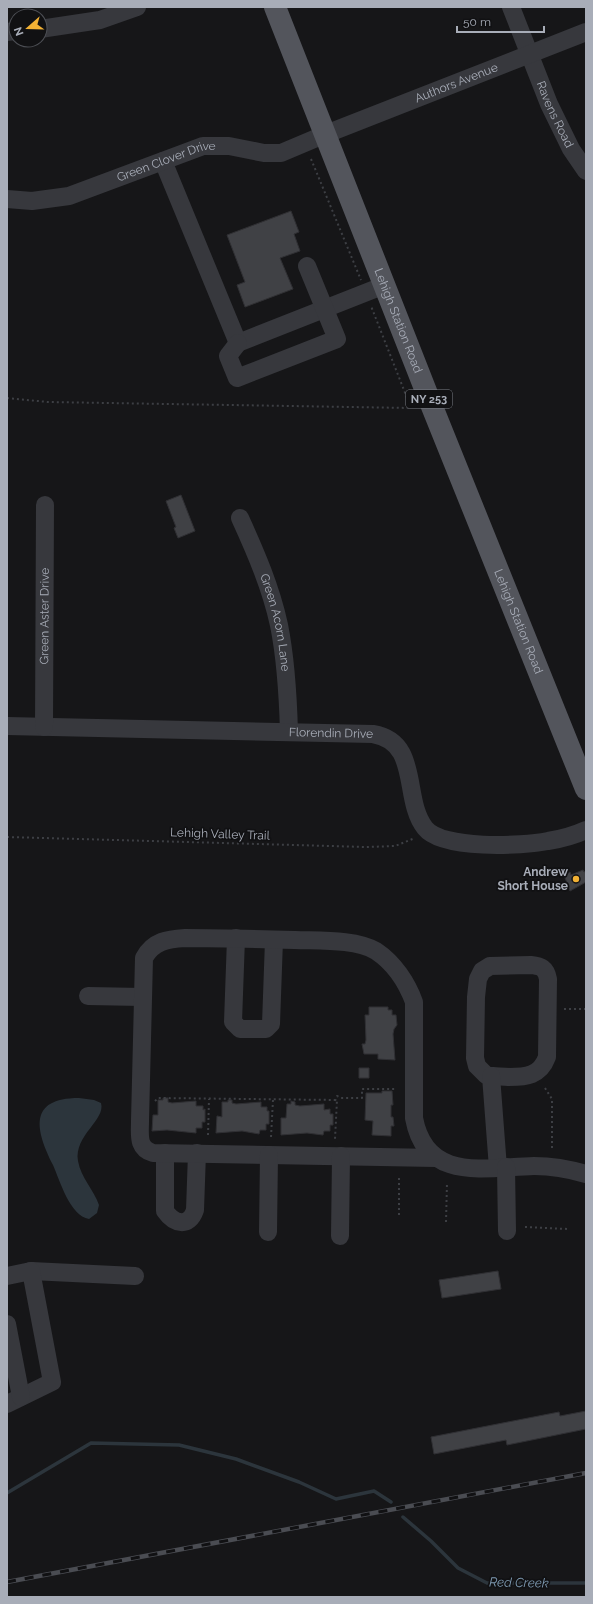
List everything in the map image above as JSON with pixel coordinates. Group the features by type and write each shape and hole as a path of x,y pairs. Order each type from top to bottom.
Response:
{"main road":[{"name":"Lehigh Station Road","path":"275,7 586,790"}],"street":[{"path":"48,28 100,20 137,7"},
{"name":"Ravens Road","path":"511,7 558,124 571,149 586,171"},
{"name":"Authors Avenue","path":"326,134 586,32"},
{"name":"Green Clover Drive","path":"7,199 32,201 69,196 190,150 215,145 240,147 264,153 281,153 326,134"},
{"path":"163,161 238,343"},
{"path":"307,266 325,309 337,339 237,378 228,356 238,343 325,309 385,286"},
{"name":"Green Aster Drive","path":"44,727 45,505"},
{"name":"Green Acorn Lane","path":"240,518 258,559 270,593 278,624 284,658 289,732"},
{"name":"Florendin Drive","path":"7,726 373,734 385,736 392,740 400,749 405,761 417,810 425,828 429,832"},
{"path":"429,832 442,840 458,843 510,844 548,841 586,830"},
{"path":"236,938 233,1022 240,1029 266,1029 271,1024 274,940"},
{"path":"436,1158 426,1150 416,1130 414,1118 414,1002 403,979 377,952 366,946 338,942 236,938 167,939 147,952 144,958 142,997 140,1143 143,1147 153,1153 197,1154 270,1146 341,1156 436,1158 465,1168 549,1167 586,1174"},
{"path":"531,964 541,966 546,971 548,979 547,1057 544,1064 533,1075 525,1077 491,1076 481,1071 475,1058 476,997 478,979 482,971 490,966 531,964"},
{"path":"88,996 142,997"},
{"path":"491,1076 502,1168 507,1232"},
{"path":"268,1232 270,1146"},
{"path":"165,1153 165,1211 174,1221 181,1222 188,1221 193,1217 196,1210 197,1154"},
{"path":"340,1236 341,1156"},
{"path":"7,1324 14,1400 52,1382 30,1271"},
{"path":"7,1276 30,1271 135,1276"}],"path":[{"name":"Lehigh Valley Trail","path":"7,837 366,847 395,846 429,832"},
{"path":"564,1009 586,1010"},
{"path":"545,1088 552,1099 552,1149"},
{"path":"140,1121 147,1109 158,1098 335,1100 337,1096 341,1098 362,1098 362,1089 396,1090"},
{"path":"208,1136 209,1098"},
{"path":"270,1146 273,1100"},
{"path":"335,1100 337,1100 335,1139"},
{"path":"398,1216 400,1176"},
{"path":"446,1222 447,1183"},
{"path":"525,1227 568,1229"}],"shaded area":[{"path":"79,1098 94,1100 101,1103 99,1116 85,1136 78,1152 80,1167 99,1205 97,1213 89,1219 76,1212 66,1197 47,1152 40,1129 40,1119 43,1110 62,1099"}],"building":[{"path":"291,211 299,232 294,234 300,251 280,258 293,289 245,307 237,285 245,282 227,235"},
{"path":"181,495 195,531 178,538 174,528 176,527 166,501"},
{"name":"Andrew Short House","path":"583,870 584,872 586,871 586,882 570,891 564,875 570,872 571,875"},
{"path":"369,1007 388,1007 388,1010 392,1010 392,1015 396,1015 397,1025 393,1034 395,1060 378,1059 378,1054 364,1054 362,1044 365,1044 366,1040 365,1015 369,1015"},
{"path":"359,1068 369,1068 369,1078 359,1078"},
{"path":"382,1091 392,1091 393,1105 391,1105 391,1117 393,1117 394,1126 391,1126 391,1136 372,1135 373,1121 365,1120 366,1093 382,1093"},
{"path":"163,1098 168,1098 168,1102 172,1103 196,1101 196,1106 203,1106 203,1110 205,1109 205,1122 202,1122 202,1128 196,1128 196,1133 167,1130 152,1131 153,1115 158,1115 158,1100 163,1100"},
{"path":"228,1100 232,1100 232,1103 236,1104 261,1102 261,1107 267,1107 267,1111 269,1111 269,1124 266,1124 266,1130 260,1130 259,1134 242,1131 216,1133 217,1116 222,1117 222,1102 228,1102"},
{"path":"291,1101 295,1102 295,1105 300,1106 324,1104 324,1110 330,1109 330,1114 333,1114 333,1125 330,1125 330,1131 324,1131 323,1135 307,1133 281,1135 281,1118 286,1118 287,1104 291,1104"},
{"path":"498,1271 501,1289 442,1298 439,1280"},
{"path":"586,1411 586,1429 507,1445 506,1440 434,1454 431,1437 559,1412 560,1416"}],"waterway":[{"path":"7,1493 91,1443 179,1445 236,1459 299,1482 336,1499 374,1491 391,1502"},
{"name":"Red Creek","path":"403,1517 431,1541 458,1568 487,1583 586,1583"}],"railway":[{"path":"7,1582 586,1473"}],"place":[{"name":"Andrew Short House","path":"576,879"}]}
